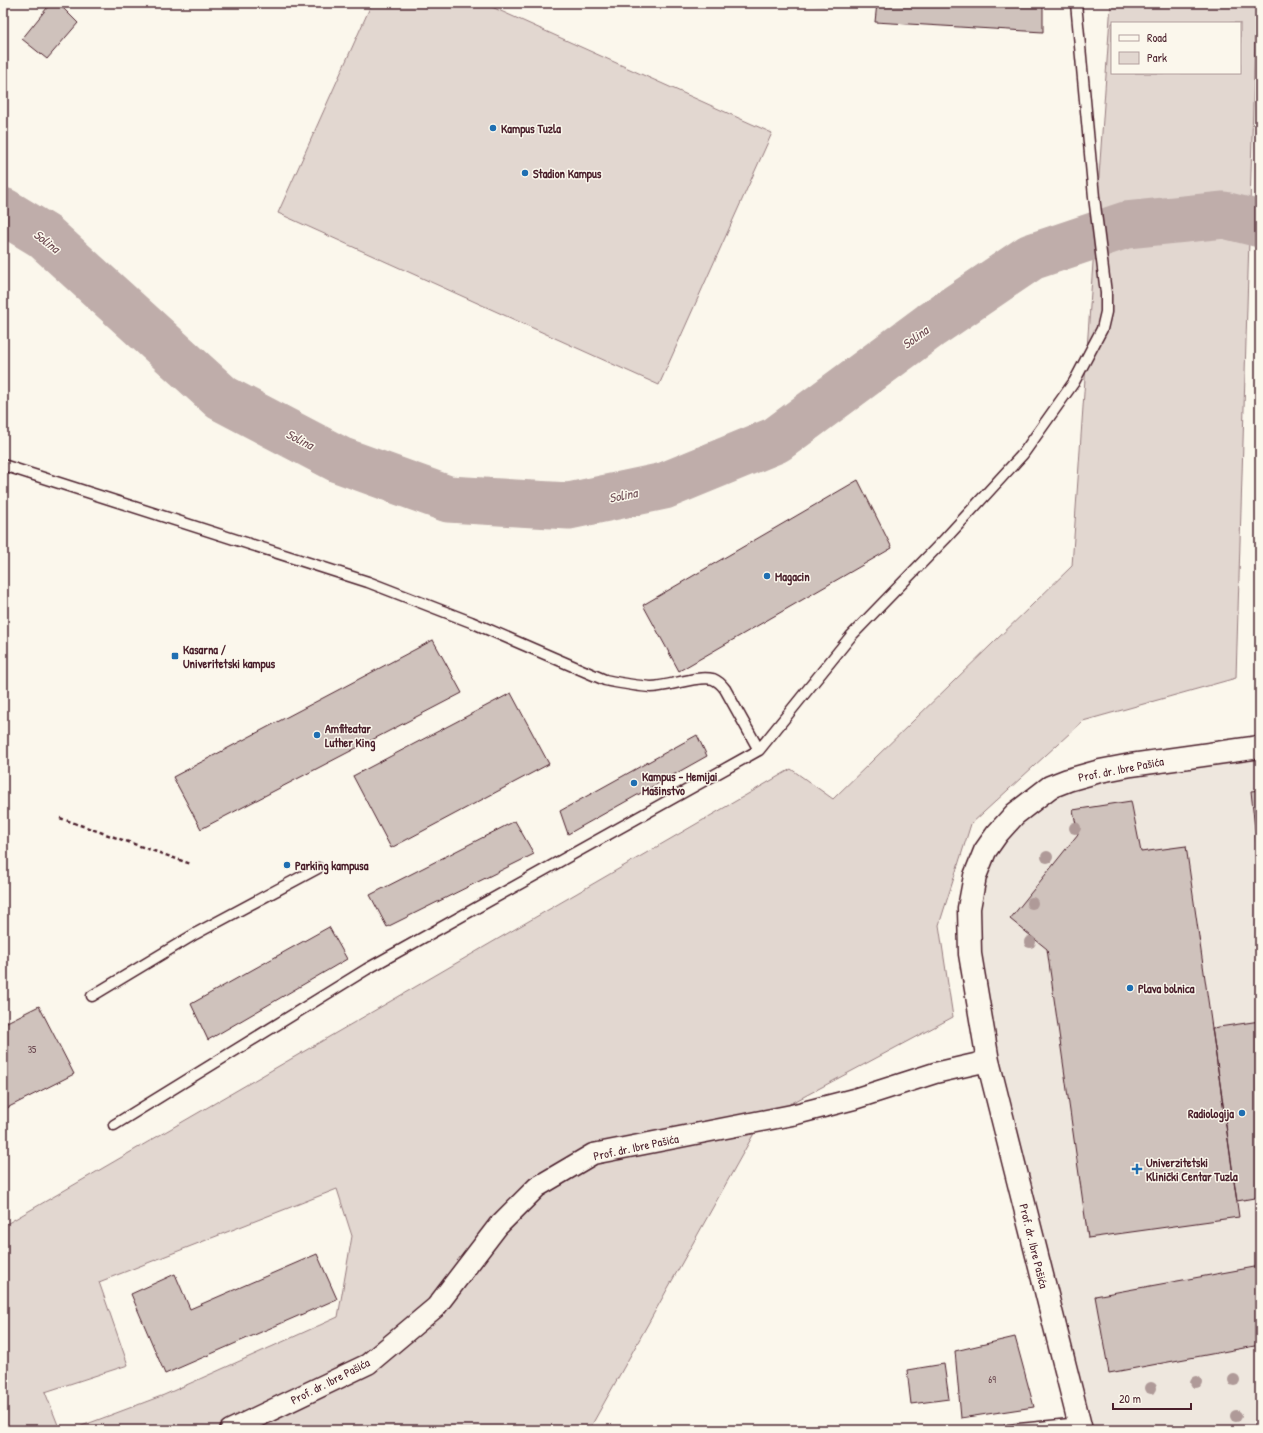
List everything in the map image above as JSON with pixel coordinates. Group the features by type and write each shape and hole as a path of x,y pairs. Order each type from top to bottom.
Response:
{"street":[{"name":"Prof. dr. Ibre Pašića","path":"1080,1427 988,1061 970,954 969,908 975,876 985,851 997,834 1015,814 1050,787 1100,771 1131,765 1260,748"},
{"name":"Prof. dr. Ibre Pašića","path":"230,1430 368,1364 436,1307 498,1226 537,1187 593,1154 792,1115 935,1073 988,1061"}],"lane":[{"path":"114,1125 367,969 759,750 851,636 945,539 1023,454 1074,382 1102,329 1106,312 1106,292 1094,197 1076,3"},
{"path":"3,465 368,582 471,622 605,680 628,685 653,687 704,679 714,679 725,689 759,750"},
{"path":"92,996 195,934 318,868"},
{"path":"1008,1430 1080,1427"}],"path":[{"path":"60,818 191,864"}],"shaded area":[{"name":"Univerzitetski Klinički Centar Tuzla","path":"1260,747 1260,1430 1081,1430 988,1061 975,876 1050,787"}],"green space":[{"name":"Stadion Kampus","path":"372,3 483,3 772,133 659,385 278,213"},
{"path":"1111,3 1256,3 1236,678 1083,721 971,824 939,925 953,1017 762,1119 589,1430 71,1430 164,1395 338,1317 352,1236 337,1189 99,1282 128,1365 45,1392 60,1430 3,1430 3,1226 791,769 833,799 1072,566"}],"building":[{"path":"51,3 58,3 78,23 47,59 22,39"},
{"path":"777,3 825,3 824,5"},
{"path":"877,3 1043,3 1043,32 875,22"},
{"name":"Magacin","path":"858,480 892,548 679,671 643,605"},
{"name":"Amfiteatar Luther King","path":"433,640 462,693 201,829 173,777"},
{"path":"511,693 549,764 391,848 353,776"},
{"name":"Kampus - Hemijai Mašinstvo","path":"697,735 707,756 568,834 560,811"},
{"path":"1260,790 1260,877 1251,791"},
{"name":"Plava bolnica","path":"1131,801 1141,852 1186,846 1239,1217 1088,1238 1047,949 1010,919 1078,834 1073,810"},
{"path":"515,821 534,854 387,927 370,895"},
{"path":"329,927 347,959 208,1040 191,1004"},
{"path":"39,1006 74,1074 3,1110 3,1024"},
{"name":"Radiologija","path":"1260,1021 1260,1197 1237,1201 1212,1028"},
{"path":"317,1254 337,1299 165,1374 131,1294 175,1274 190,1309"},
{"path":"1260,1266 1260,1345 1109,1373 1095,1296"},
{"path":"1015,1337 1034,1407 961,1418 955,1351"},
{"path":"944,1364 949,1399 911,1404 907,1370"}],"waterway":[{"name":"Solina","path":"3,211 44,236 222,398 340,460 448,499 569,506 664,486 776,440 931,325 1031,257 1126,225 1224,215 1260,224"}],"place":[{"name":"Kampus Tuzla","path":"493,128"},
{"name":"Stadion Kampus","path":"525,173"},
{"name":"Magacin","path":"767,576"},
{"name":"Kasarna / Univeritetski kampus","path":"175,656"},
{"name":"Amfiteatar Luther King","path":"317,735"},
{"name":"Kampus - Hemijai Mašinstvo","path":"634,783"},
{"name":"Parking kampusa","path":"287,865"},
{"name":"Plava bolnica","path":"1130,988"},
{"name":"Radiologija","path":"1242,1113"},
{"name":"Univerzitetski Klinički Centar Tuzla","path":"1137,1169"}]}
